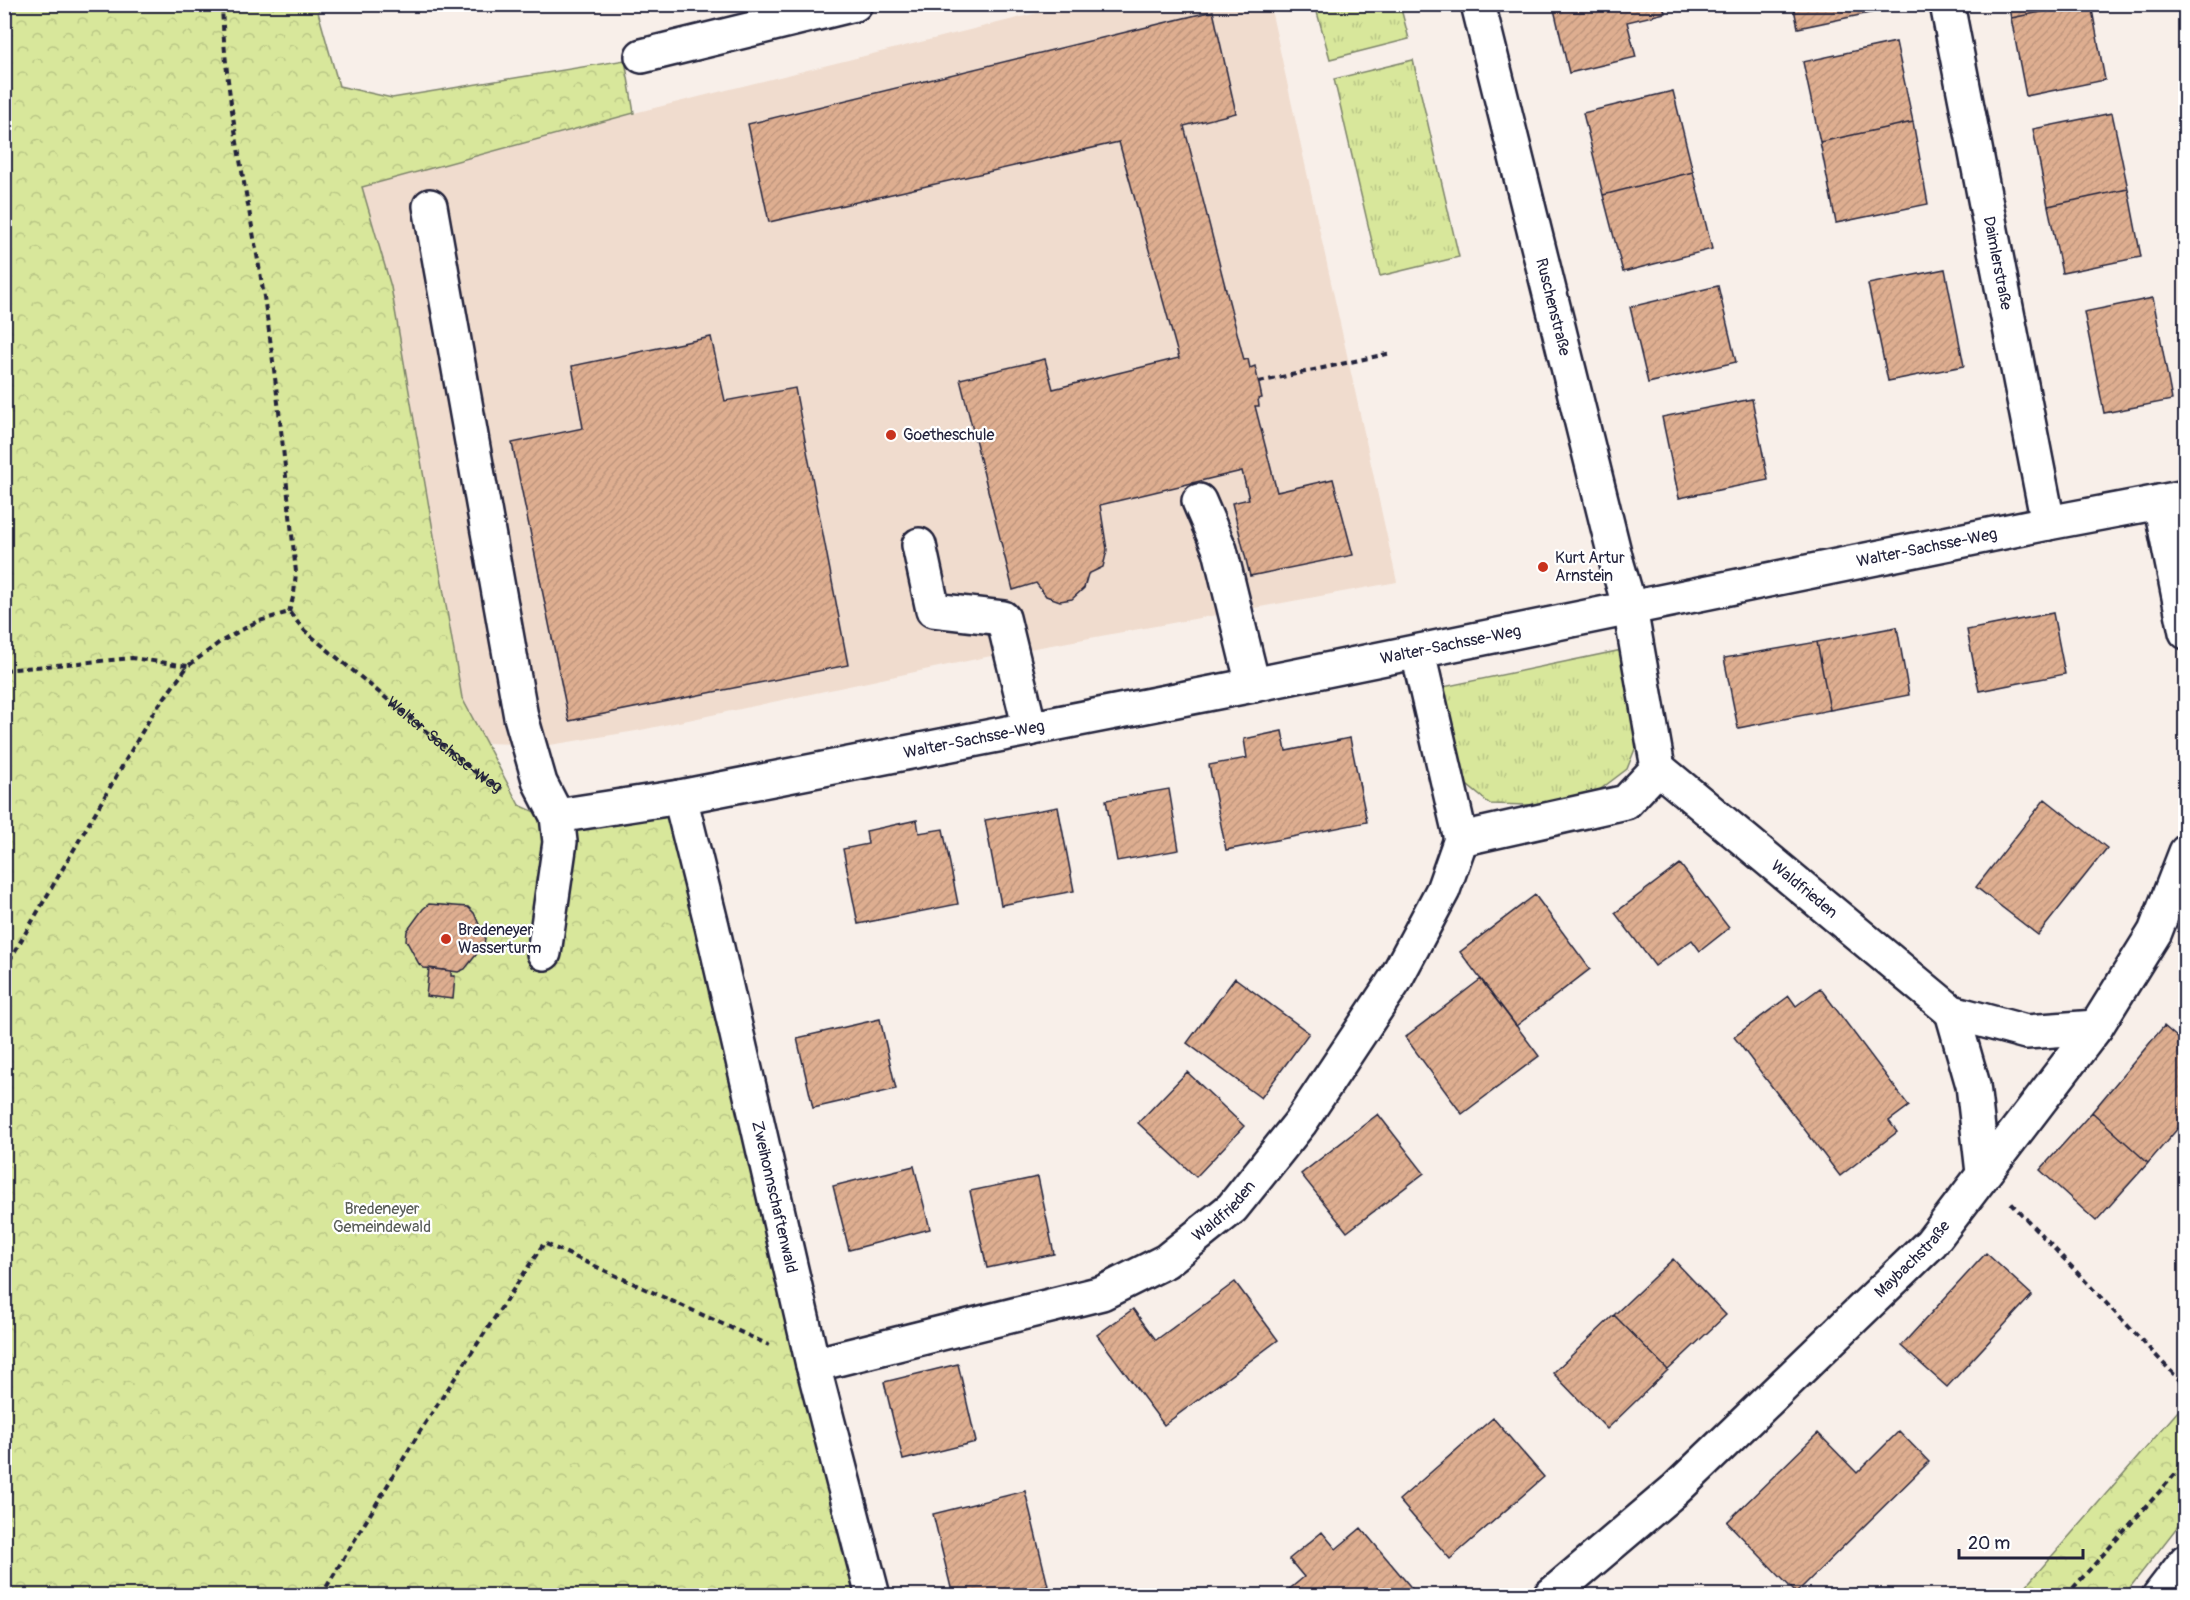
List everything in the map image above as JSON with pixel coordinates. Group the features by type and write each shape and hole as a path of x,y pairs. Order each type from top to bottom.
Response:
{"street":[{"path":"642,56 855,4"},
{"name":"Ruschenstraße","path":"1478,4 1617,564 1630,608"},
{"name":"Daimlerstraße","path":"1947,4 2048,523"},
{"path":"430,206 521,717 540,783 557,816 560,842 544,953"},
{"path":"2173,500 2186,632"},
{"name":"Walter-Sachsse-Weg","path":"557,816 680,797 1030,729 1418,653 2048,523 2173,500"},
{"path":"1199,501 1220,550 1253,685"},
{"path":"919,545 933,610 1003,618 1030,729"},
{"path":"1418,653 1461,839 1626,802 1658,768 1630,608"},
{"name":"Waldfrieden","path":"1658,768 1952,1012 2026,1032 2096,1027"},
{"name":"Zweihonnschaftenwald","path":"680,797 718,949 813,1365 873,1596"},
{"name":"Waldfrieden","path":"813,1365 1102,1293 1175,1255 1232,1208 1300,1123 1395,980 1443,890 1461,839"},
{"name":"Maybachstraße","path":"1550,1596 1676,1489 1931,1243 2096,1027 2155,932 2186,852"},
{"path":"1952,1012 1973,1085 1983,1173"},
{"path":"2159,1596 2186,1561"}],"path":[{"path":"4,970 153,713 188,666 220,642 255,622 289,612 294,594 296,572 294,549 264,297 228,83 223,43 222,4"},
{"path":"1259,382 1391,352"},
{"name":"Walter-Sachsse-Weg","path":"289,612 305,631 480,776 505,791"},
{"path":"4,670 132,658 188,666"},
{"path":"1983,1173 2186,1387"},
{"path":"321,1596 422,1428 544,1243 813,1365"},
{"path":"2066,1596 2186,1462"}],"shaded area":[{"name":"Goetheschule","path":"1070,5 1270,5 1397,582 986,657 636,731 550,745 486,743 462,698 391,287 362,187 634,113"}],"green space":[{"name":"Bredeneyer Gemeindewald","path":"5,5 322,5 318,12 339,86 392,98 625,60 634,113 362,187 391,287 462,698 519,805 555,821 677,805 862,1595 5,1596"},
{"path":"1315,5 1400,5 1409,39 1330,59"},
{"path":"1413,60 1459,257 1380,276 1334,79"},
{"path":"1622,650 1637,744 1627,769 1598,791 1530,805 1490,804 1462,781 1443,687"},
{"path":"2185,1403 2185,1517 2124,1595 2018,1595"}],"building":[{"path":"1663,4 1665,13 1627,22 1636,57 1569,73 1553,5"},
{"path":"1793,4 1888,4 1889,9 1798,28"},
{"path":"2008,4 2080,4 2011,18"},
{"path":"2080,4 2091,4 2105,80 2026,96 2011,18"},
{"path":"1213,11 1236,113 1184,126 1244,360 1248,359 1250,368 1255,366 1262,398 1258,399 1259,406 1255,406 1277,492 1333,479 1353,555 1250,576 1232,503 1249,499 1242,471 1100,505 1107,550 1103,567 1088,574 1084,588 1072,599 1060,601 1046,596 1036,583 1013,590 960,379 1045,359 1053,389 1179,358 1119,142 769,222 748,124"},
{"path":"1896,42 1913,122 1820,142 1803,62"},
{"path":"1673,91 1693,172 1603,195 1583,113"},
{"path":"2112,113 2128,189 2048,206 2033,129"},
{"path":"1913,122 1928,204 1836,223 1820,142"},
{"path":"1693,172 1712,249 1623,272 1603,195"},
{"path":"2128,189 2141,257 2062,273 2048,206"},
{"path":"1945,269 1964,366 1888,381 1868,284"},
{"path":"1718,286 1736,362 1648,383 1630,307"},
{"path":"2153,298 2172,400 2104,413 2084,312"},
{"path":"711,337 725,401 795,388 848,665 569,721 512,443 583,428 572,366"},
{"path":"1752,399 1768,480 1679,498 1662,417"},
{"path":"2053,613 2065,674 1979,691 1967,630"},
{"path":"1897,627 1909,695 1830,710 1817,642"},
{"path":"1817,642 1830,710 1738,728 1724,658"},
{"path":"1282,731 1286,751 1350,738 1367,822 1226,850 1209,765 1247,758 1244,739"},
{"path":"1169,789 1179,850 1117,861 1106,800"},
{"path":"2045,799 2107,848 2038,935 1976,887"},
{"path":"1058,807 1074,891 1001,905 985,820"},
{"path":"917,820 919,833 943,829 958,904 858,924 843,849 868,844 866,831"},
{"path":"1680,864 1729,928 1700,951 1692,940 1655,966 1615,913"},
{"path":"1535,895 1590,969 1516,1026 1460,952"},
{"name":"Bredeneyer Wasserturm","path":"429,904 468,907 474,913 485,938 484,945 465,969 458,972 424,968 419,964 406,940 407,931"},
{"path":"429,968 451,971 451,976 455,976 453,999 426,996"},
{"path":"1235,978 1309,1033 1261,1098 1187,1043"},
{"path":"2186,978 2186,991 2180,988"},
{"path":"1481,979 1539,1056 1462,1114 1405,1037"},
{"path":"1820,988 1909,1106 1889,1121 1897,1132 1840,1176 1734,1037 1789,996 1796,1006"},
{"path":"880,1019 896,1089 813,1108 797,1038"},
{"path":"2164,1026 2186,1045 2186,1119 2148,1163 2092,1112"},
{"path":"1187,1072 1244,1126 1196,1177 1138,1123"},
{"path":"2092,1112 2148,1163 2096,1221 2040,1170"},
{"path":"1378,1114 1424,1173 1347,1232 1301,1174"},
{"path":"914,1166 930,1229 849,1250 833,1186"},
{"path":"1038,1177 1054,1254 987,1268 970,1191"},
{"path":"1986,1253 2032,1295 1947,1387 1901,1346"},
{"path":"1673,1259 1726,1315 1668,1370 1614,1315"},
{"path":"1235,1282 1278,1340 1164,1425 1097,1335 1133,1309 1156,1340"},
{"path":"1614,1315 1668,1370 1607,1429 1553,1373"},
{"path":"958,1364 976,1442 903,1460 884,1382"},
{"path":"1493,1418 1544,1477 1450,1559 1399,1500"},
{"path":"1899,1431 1929,1462 1796,1593 1727,1522 1818,1433 1857,1473"},
{"path":"1025,1491 1048,1586 1009,1596 953,1596 933,1514"},
{"path":"1361,1528 1414,1591 1409,1596 1281,1596 1304,1577 1289,1559 1322,1532 1336,1549"}],"place":[{"name":"Goetheschule","path":"891,435"},
{"name":"Kurt Artur Arnstein","path":"1543,567"},
{"name":"Bredeneyer Wasserturm","path":"446,939"}]}
